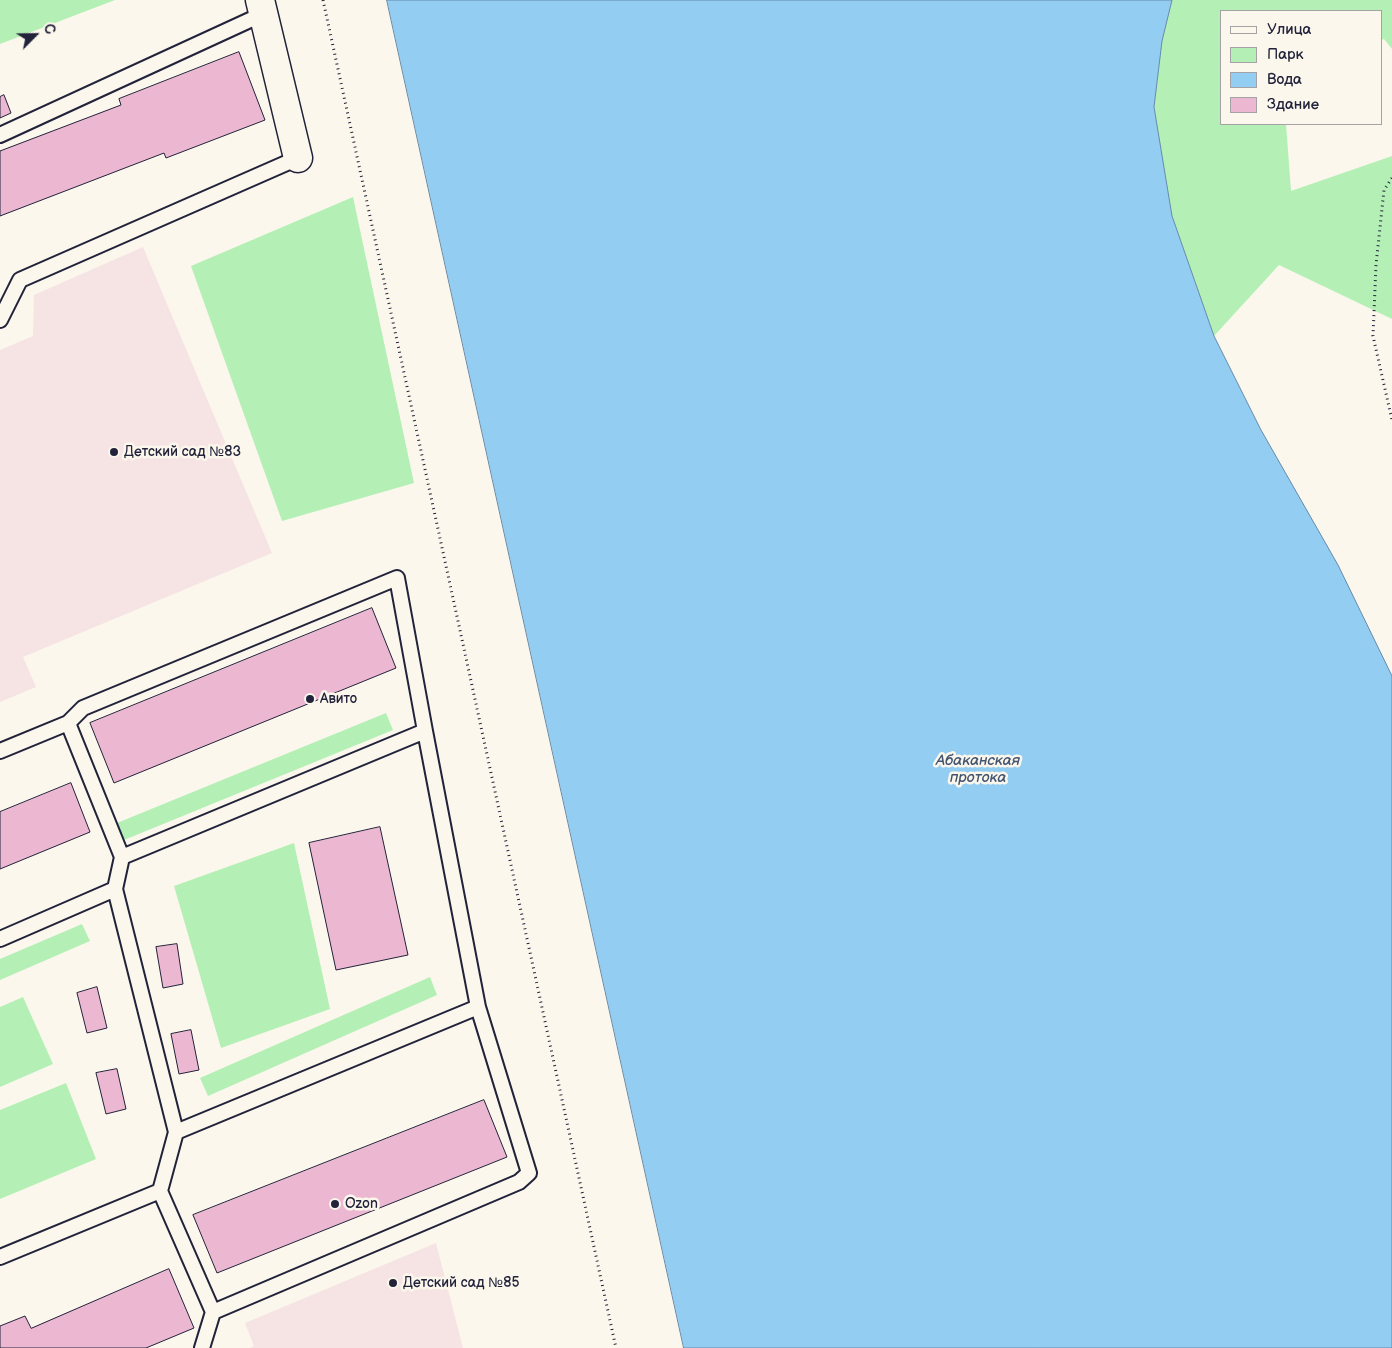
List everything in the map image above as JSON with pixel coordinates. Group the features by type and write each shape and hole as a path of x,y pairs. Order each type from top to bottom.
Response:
{"street":[{"path":"261,7 298,158"}],"lane":[{"path":"0,135 261,7"},
{"path":"0,320 20,280 298,158"},
{"path":"0,750 68,723 82,708 397,578 478,1007 529,1174 519,1182 213,1312"},
{"path":"68,723 122,857 115,889 176,1132 160,1191 213,1312 202,1348"},
{"path":"122,857 425,731"},
{"path":"0,939 115,889"},
{"path":"176,1132 478,1007"},
{"path":"0,1257 160,1191"}],"path":[{"path":"323,0 616,1348"},
{"path":"1392,178 1384,190 1376,265 1372,336 1392,420"}],"shaded area":[{"name":"Детский сад №83","path":"143,247 272,553 23,657 36,687 0,702 0,350 33,336 34,295"},
{"name":"Детский сад №85","path":"436,1243 463,1348 250,1348 254,1346 245,1323"}],"green space":[{"path":"0,0 115,0 0,44"},
{"path":"1172,0 1392,0 1392,49 1384,39 1382,40 1382,10 1220,10 1220,125 1286,125 1291,191 1392,156 1392,319 1279,265 1214,336 1172,216 1154,107 1162,41"},
{"path":"353,197 414,483 282,521 191,266"},
{"path":"386,713 393,730 124,840 117,823"},
{"path":"294,843 330,1009 221,1048 174,886"},
{"path":"82,924 90,941 0,980 0,959"},
{"path":"430,977 437,995 208,1096 200,1078"},
{"path":"23,997 53,1064 0,1087 0,1007"},
{"path":"66,1083 96,1159 0,1199 0,1110"}],"water":[{"name":"Абаканская протока","path":"387,0 1172,0 1162,41 1154,107 1172,216 1214,336 1261,430 1338,565 1392,676 1392,1348 684,1348"}],"building":[{"path":"239,52 265,120 166,158 164,153 0,216 0,151 121,105 119,99"},
{"path":"4,95 11,113 0,118 0,97"},
{"path":"372,608 396,668 114,783 90,723"},
{"path":"71,783 90,832 0,869 0,812"},
{"path":"380,827 408,955 336,970 309,843"},
{"path":"177,944 183,984 163,988 156,947"},
{"path":"97,987 107,1028 87,1033 77,993"},
{"path":"191,1030 199,1070 179,1074 171,1034"},
{"path":"117,1069 126,1109 106,1114 96,1073"},
{"path":"484,1100 507,1157 217,1273 193,1215"},
{"path":"169,1269 194,1328 146,1348 0,1348 0,1326 25,1316 31,1328"}],"place":[{"name":"Детский сад №83","path":"114,452"},
{"name":"Авито","path":"310,699"},
{"name":"Ozon","path":"335,1204"},
{"name":"Детский сад №85","path":"393,1283"}]}
